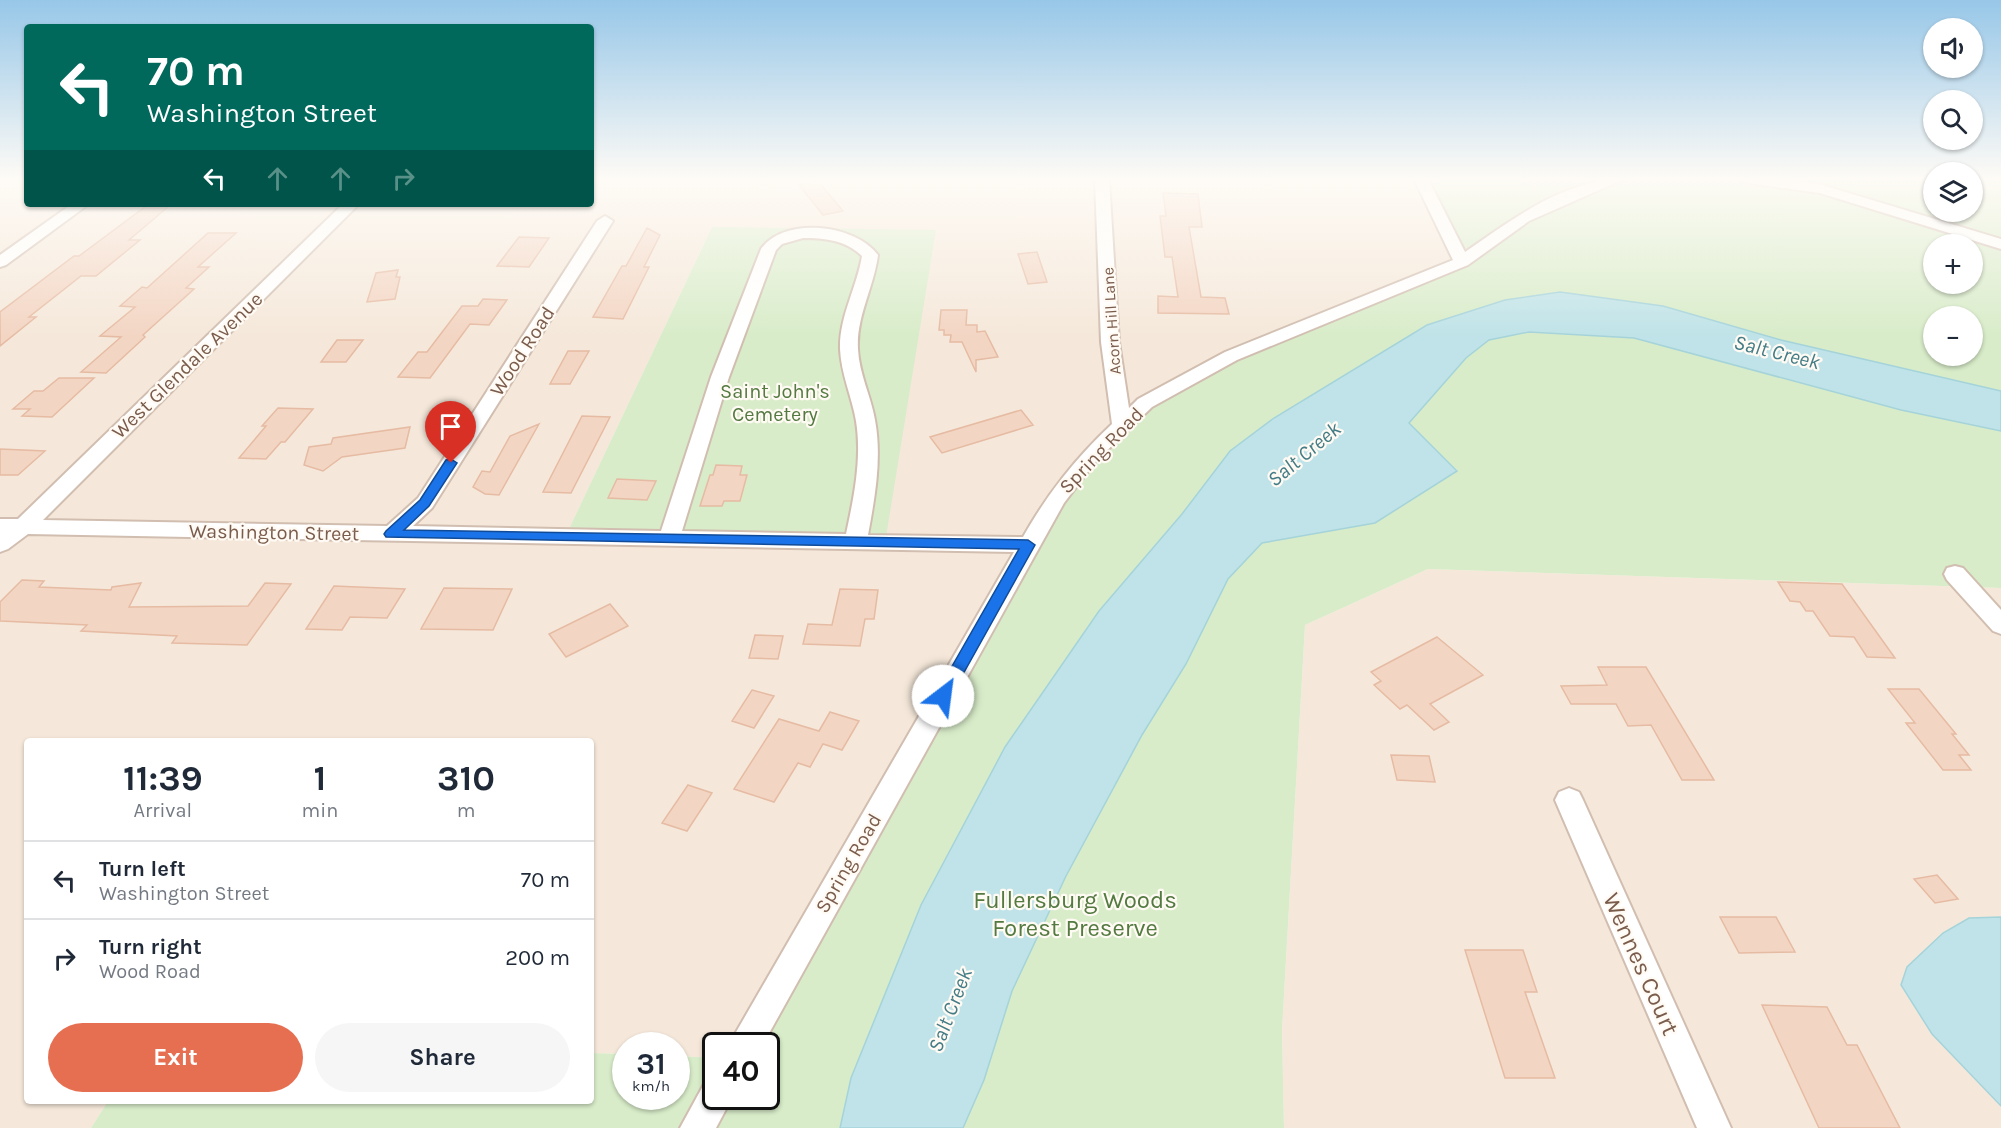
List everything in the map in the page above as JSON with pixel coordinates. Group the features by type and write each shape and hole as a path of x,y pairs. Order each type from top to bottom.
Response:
{"street":[{"path":"0,262 43,232"},
{"name":"West Glendale Avenue","path":"0,544 23,527 324,232"},
{"name":"Wood Road","path":"391,534 425,503 598,232"},
{"name":"Acorn Hill Lane","path":"1105,232 1110,342 1122,426"},
{"path":"1447,232 1462,262"},
{"name":"Spring Road","path":"752,1032 1028,545 1068,481 1089,457 1145,404 1231,356 1462,262 1505,232"},
{"path":"1964,232 2001,244"},
{"path":"669,539 720,377 769,249 772,243 782,236 802,234 837,237 861,245 870,255 849,338 851,362 866,422 868,444 865,490 856,542"},
{"name":"Washington Street","path":"0,526 1028,545"},
{"path":"1955,574 2001,625"},
{"name":"Wennes Court","path":"1569,800 1714,1128"},
{"path":"698,1128 708,1110"}],"shaded area":[{"path":"0,232 710,232 562,544 1024,553 766,1032 702,1032 702,1057 690,1057 690,1032 612,1032 612,1054 594,1053 594,738 24,738 24,1104 106,1104 91,1128 0,1128"},
{"path":"715,232 1454,232 1470,264 1340,315 1038,540 886,537"},
{"path":"1428,569 2001,588 2001,1128 1284,1128 1282,1031 1305,625"}],"green space":[{"name":"Saint John's Cemetery","path":"710,232 936,232 886,537 569,529"},
{"name":"Fullersburg Woods Forest Preserve","path":"1454,232 2001,232 2001,588 1428,569 1305,625 1282,1031 1284,1128 91,1128 106,1104 594,1104 594,1053 612,1054 612,1110 690,1110 690,1057 702,1057 702,1110 780,1110 780,1032 766,1032 1061,500 1103,448 1151,405 1228,362 1470,264"}],"water":[{"name":"Salt Creek","path":"1560,292 1663,306 1781,340 2001,391 2001,431 1901,410 1634,338 1529,332 1489,340 1466,358 1409,423 1457,471 1375,523 1262,543 1228,579 1186,664 1142,735 1066,876 1012,991 984,1080 963,1128 840,1128 851,1078 921,905 1005,747 1099,611 1182,514 1230,451 1274,418 1427,325 1505,300"},
{"path":"2001,917 2001,1106 1932,1034 1901,985 1907,967 1943,933 1969,918"}],"building":[{"path":"112,232 139,232 129,240 140,240 96,276 81,276 29,317 36,317 0,346 0,312 74,256 79,256"},
{"path":"645,232 654,232 660,235 644,267 649,267 623,319 593,317 622,266 626,266"},
{"path":"1162,232 1190,232 1201,297 1225,298 1229,314 1158,313 1158,296 1178,297 1172,257 1165,257"},
{"path":"208,233 236,233 198,267 209,267 186,288 194,289 143,335 145,337 106,373 81,372 121,337 100,336 135,307 120,306 142,287 147,288"},
{"path":"519,237 549,238 529,267 497,266"},
{"path":"1037,252 1047,282 1028,284 1018,254"},
{"path":"398,270 396,277 400,277 395,299 367,302 376,273"},
{"path":"483,299 507,300 489,325 470,324 430,378 398,377 418,352 427,352 462,306 478,306"},
{"path":"941,310 967,310 966,325 977,325 977,332 985,331 998,357 976,360 976,372 962,342 950,342 951,335 944,335 944,330 939,330"},
{"path":"337,340 363,340 346,362 321,362"},
{"path":"568,351 589,351 570,384 550,384"},
{"path":"59,378 94,378 52,417 22,416 30,409 13,409 34,391 43,391"},
{"path":"278,408 313,409 285,442 281,442 266,459 239,458 266,426 262,426"},
{"path":"1021,410 1033,425 942,453 930,437"},
{"path":"582,416 610,417 571,493 543,492"},
{"path":"539,424 499,495 485,494 473,487 482,471 490,472 510,436"},
{"path":"410,427 405,448 342,457 323,471 304,465 309,447 331,444 333,438"},
{"path":"0,449 45,451 18,475 0,475"},
{"path":"716,465 742,466 740,475 747,475 740,501 724,501 722,506 700,506 710,475 713,475"},
{"path":"617,479 656,481 647,500 608,498"},
{"path":"22,580 44,581 39,587 111,590 112,587 141,583 129,607 248,606 265,583 291,584 247,645 172,643 177,636 81,631 87,625 0,621 0,602"},
{"path":"1778,582 1842,584 1895,658 1867,657 1854,637 1830,636 1813,611 1806,611 1800,602 1790,601"},
{"path":"334,586 405,589 387,618 350,617 342,630 306,629"},
{"path":"444,588 512,589 493,630 421,629"},
{"path":"840,589 878,590 874,619 865,619 860,646 803,644 808,624 832,625"},
{"path":"610,604 628,626 566,657 549,634"},
{"path":"755,635 783,636 778,659 749,658"},
{"path":"1437,637 1483,675 1430,704 1449,722 1434,730 1407,705 1400,709 1374,685 1381,681 1371,672"},
{"path":"1598,667 1646,667 1714,780 1682,780 1651,725 1628,726 1616,704 1571,704 1561,686 1607,685"},
{"path":"1888,689 1919,689 1956,734 1952,734 1969,755 1959,755 1971,770 1943,770 1906,723 1915,723"},
{"path":"752,690 774,696 754,728 732,721"},
{"path":"830,712 859,721 842,750 823,744 810,767 798,763 774,802 734,789 779,719 819,731"},
{"path":"1391,755 1429,756 1435,782 1397,780"},
{"path":"688,785 712,793 687,831 662,823"},
{"path":"1937,875 1958,899 1935,903 1914,879"},
{"path":"1720,917 1776,917 1795,952 1739,953"},
{"path":"1465,950 1523,950 1537,992 1525,992 1555,1078 1505,1078"},
{"path":"1762,1005 1827,1007 1847,1045 1857,1045 1900,1128 1819,1128"}],"route":[{"path":"451,463 425,503 391,534 1028,545 943,696"}]}
